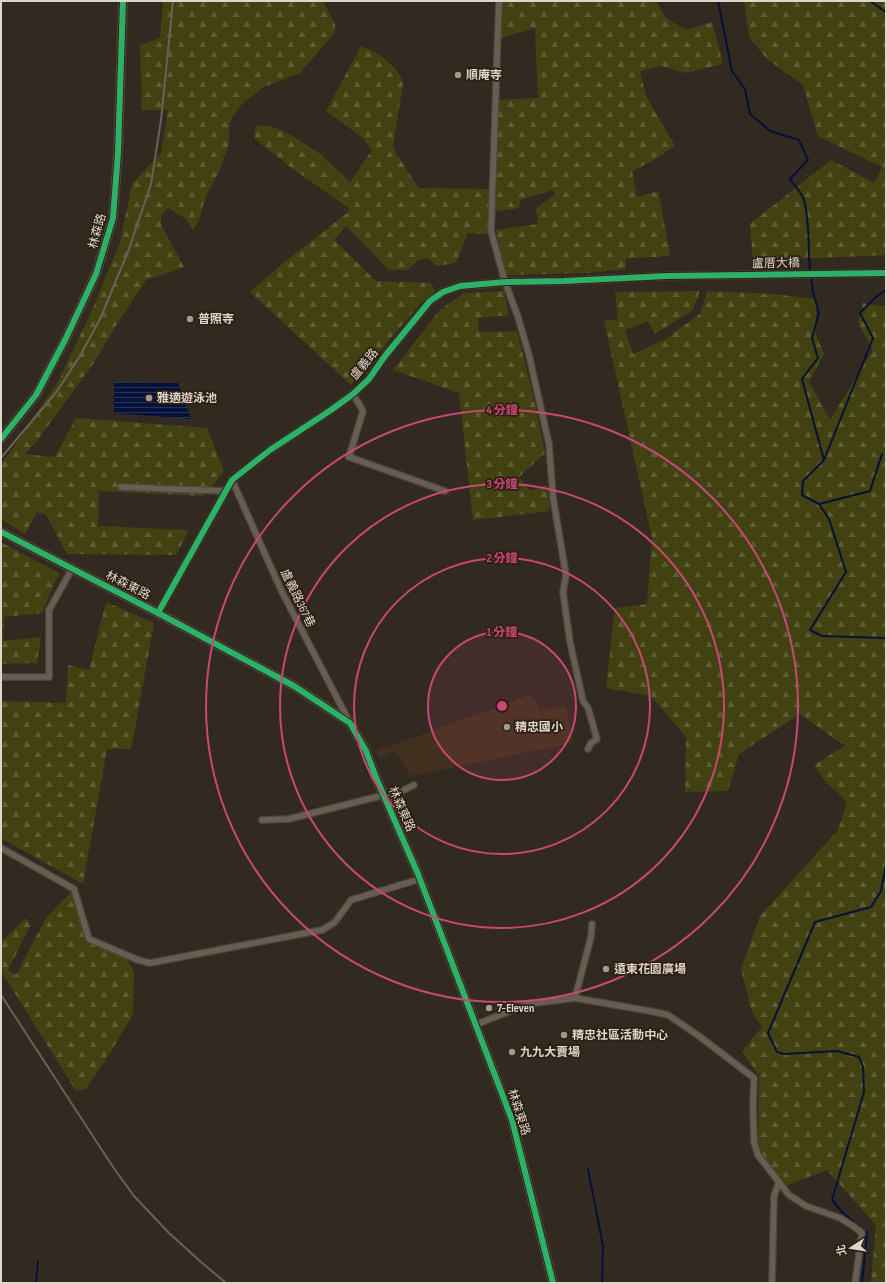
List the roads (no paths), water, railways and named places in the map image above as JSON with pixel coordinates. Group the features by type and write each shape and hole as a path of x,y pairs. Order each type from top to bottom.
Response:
{"main road":[{"name":"林森路","path":"1,439 36,395 65,340 96,274 113,218 118,152 123,1"},
{"name":"林森東路","path":"1,532 158,613 294,686 350,723 366,751 420,879 512,1120 553,1283"}],"street":[{"path":"499,1 491,231 505,282 518,317 529,355 549,444 553,497 566,575 563,592 570,642 583,701 588,708 597,739 591,743 588,749"},
{"name":"盧厝大橋","path":"667,276 886,273"},
{"name":"盧義路","path":"158,613 232,480 270,450 353,394 369,379 385,356 430,301 443,292 460,286 505,282 667,276"},
{"path":"353,394 363,411 348,457 445,491"},
{"name":"盧義路367巷","path":"232,480 282,592 350,723"},
{"path":"121,487 226,491"},
{"path":"1,677 48,677 49,610 72,569"},
{"path":"262,820 290,819 385,797 414,785"},
{"path":"1,848 74,889 89,939 138,960 150,963 322,930 335,922 351,900 420,879"},
{"path":"575,998 591,937 592,924"},
{"path":"475,1025 528,1004 575,998 668,1016 699,1036 754,1078 754,1142 758,1155 789,1195 806,1206 840,1218 862,1234 855,1283"},
{"path":"772,1283 774,1196 779,1182"}],"waterway":[{"path":"718,1 732,71 745,89 750,114 770,131 799,140 808,160 790,179 802,195 806,209 810,272"},
{"path":"870,1 886,12"},
{"path":"811,276 813,292 819,313 812,338 818,358 802,379 824,460"},
{"path":"886,290 876,297 860,313 873,338 824,460 803,481 802,495 819,504 829,519 846,572 810,630 822,636 886,638"},
{"path":"819,504 870,491 882,454"},
{"path":"862,1283 867,1233 842,1212 832,1200 864,1092 863,1067 859,1057 837,1051 784,1054 777,1052 768,1033 815,922 871,907 881,891 886,865"},
{"path":"588,1169 603,1246 602,1283"},
{"path":"36,1283 38,1261"}],"railway":[{"path":"1,458 57,391 80,356 101,317 129,249 151,184 161,120 173,1"},
{"path":"1,995 113,1167 134,1196 169,1233 226,1283"}],"place":[{"name":"順庵寺","path":"458,75"},
{"name":"普照寺","path":"190,319"},
{"name":"雅適遊泳池","path":"149,398"},
{"name":"精忠國小","path":"507,727"},
{"name":"遠東花園廣場","path":"606,969"},
{"name":"7-Eleven","path":"489,1008"},
{"name":"精忠社區活動中心","path":"564,1035"},
{"name":"九九大賣場","path":"512,1052"}]}
